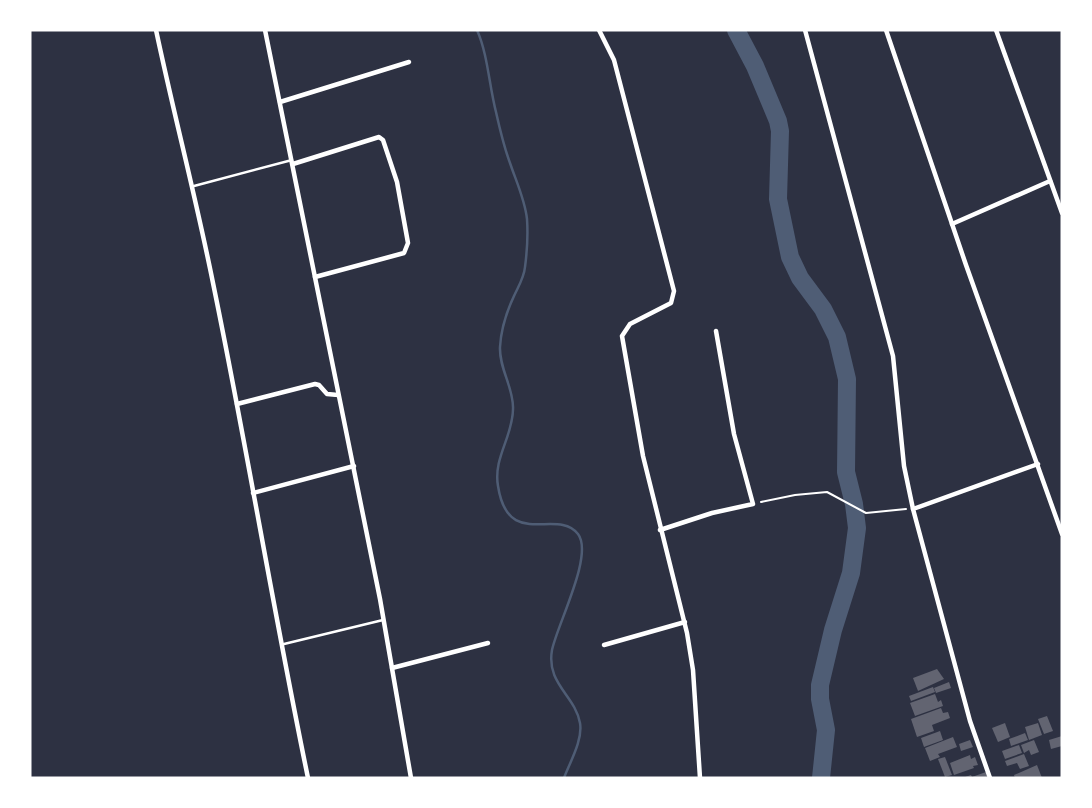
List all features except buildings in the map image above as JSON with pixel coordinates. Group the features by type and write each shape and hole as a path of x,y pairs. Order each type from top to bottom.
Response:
{"street":[{"path":"156,30 237,404 280,645 308,778"},
{"path":"265,30 354,466 411,778"},
{"path":"599,30 614,60 674,292 671,303 630,324 622,336 643,456 685,622 693,670 700,778"},
{"path":"805,30 893,356 904,466 913,509 970,721 990,778"},
{"path":"886,30 1062,534"},
{"path":"996,30 1062,214"},
{"path":"281,102 409,62"},
{"path":"292,162 379,137 383,140 397,182 408,243 404,253 314,277"},
{"path":"952,224 1050,181"},
{"path":"660,530 712,513 753,504 734,434 716,331"},
{"path":"237,404 315,384 327,394 338,395"},
{"path":"913,509 1038,464"},
{"path":"253,493 354,466"},
{"path":"604,645 685,622"},
{"path":"393,668 488,643"}],"lane":[{"path":"191,187 292,162"},
{"path":"280,645 384,620"}],"path":[{"path":"753,504 827,492 866,513 913,509"}],"waterway":[{"path":"477,30 484,50 502,138 522,198 527,225 524,271 506,315 501,341 500,355 513,409 498,466 498,486 503,506 512,517 522,523 569,527 578,534 582,544 578,573 555,639 551,662 557,681 573,705 580,723 578,744 564,778"},
{"path":"736,30 755,66 778,121 778,199 790,257 800,278 823,309 837,337 847,379 846,472 857,528 851,573 833,630 820,685 826,730 821,778"}]}
